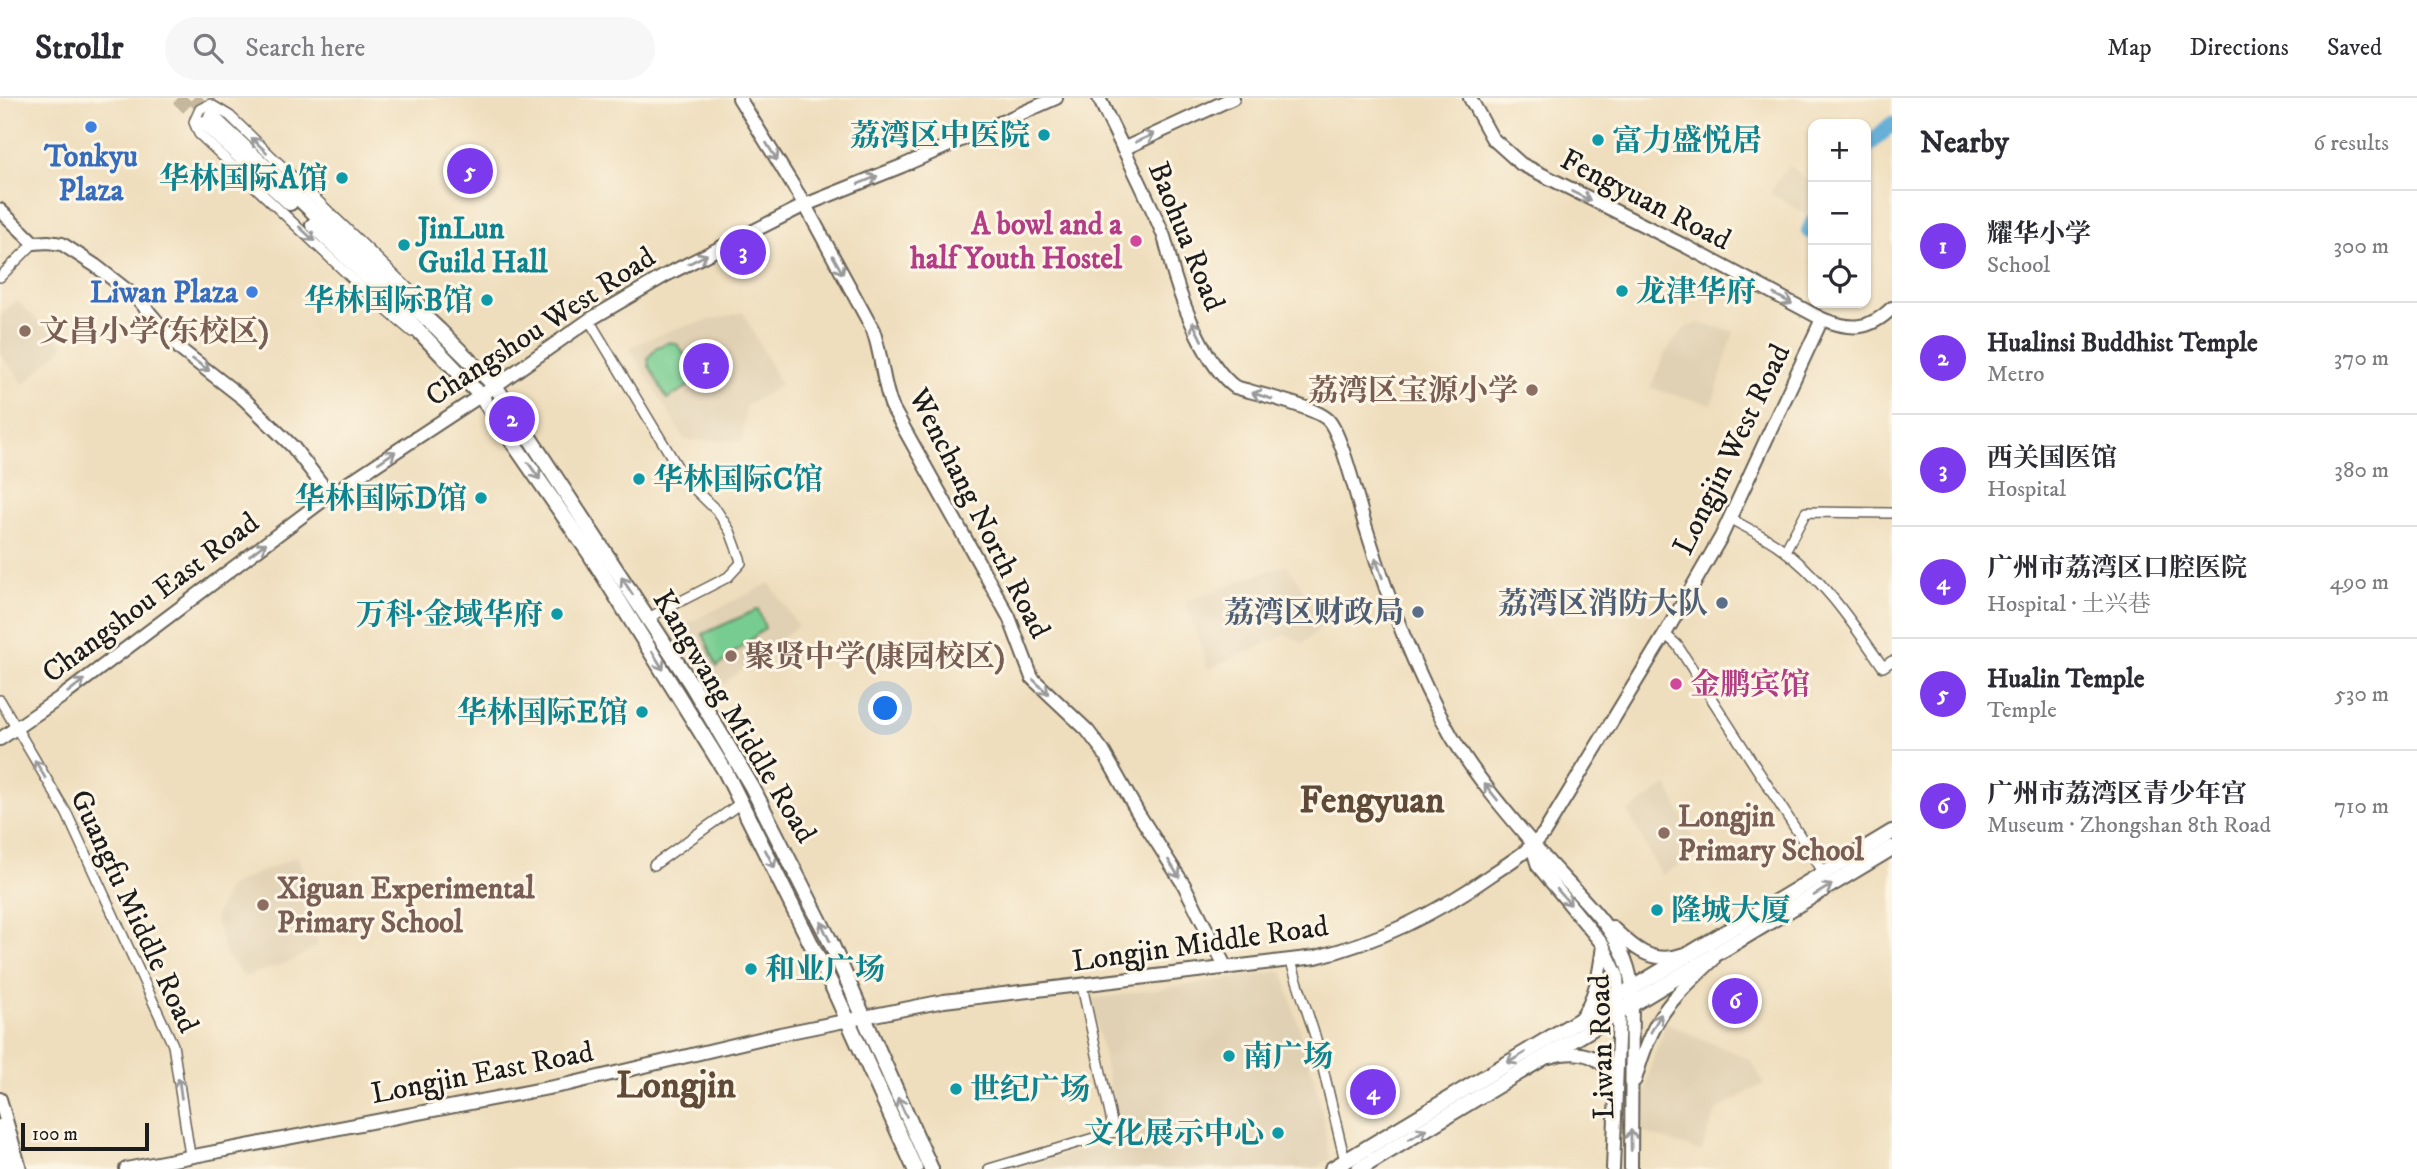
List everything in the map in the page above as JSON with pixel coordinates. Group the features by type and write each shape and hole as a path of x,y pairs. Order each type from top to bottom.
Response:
{"main road":[{"name":"Kangwang Middle Road","path":"910,1167 846,1020 742,802 708,741 590,554 480,396 368,277 208,120 439,330 495,386 648,618 752,787 810,899 931,1169"},
{"path":"1339,1165 1892,832"},
{"path":"1359,1169 1892,848"},
{"path":"0,1127 12,1169"}],"street":[{"name":"Wenchang North Road","path":"739,98 805,205 873,330 892,408 1009,617 1032,678 1087,730 1103,751 1148,830 1184,885 1226,968"},
{"name":"Changshou West Road","path":"330,495 589,320 666,275 805,205 902,166 1056,98"},
{"name":"Baohua Road","path":"1099,98 1163,234 1174,276 1195,327 1220,373 1235,387 1315,412 1330,422 1394,609 1426,686 1465,757 1534,845"},
{"path":"1123,149 1233,98"},
{"name":"Fengyuan Road","path":"1470,98 1497,144 1536,174 1687,247 1822,320"},
{"path":"426,340 392,316 200,134 194,117 203,105 214,105 230,116 412,292 439,330"},
{"path":"0,210 34,243"},
{"path":"0,277 34,243 62,244 96,266 137,298 181,351 244,400 293,447 330,495"},
{"name":"Longjin West Road","path":"1534,845 1544,833 1665,634 1729,518 1822,320 1842,327 1856,328 1874,322 1892,308"},
{"path":"589,320 686,481 717,511 741,563 728,577 648,618"},
{"name":"Changshou East Road","path":"0,738 17,729 330,495"},
{"path":"1784,551 1806,512 1890,513"},
{"path":"1729,518 1784,551 1808,570 1846,612 1883,667 1892,661"},
{"path":"1665,634 1677,645 1824,873"},
{"name":"Guangfu Middle Road","path":"0,700 67,814 173,1045 190,1155"},
{"path":"654,865 742,802"},
{"name":"Longjin Middle Road","path":"846,1020 944,1001 1291,962 1339,952 1395,932 1464,894 1534,845"},
{"name":"Liwan Road","path":"1534,845 1590,907 1614,939 1629,970 1632,989 1626,1009 1616,1094 1614,1169"},
{"name":"Liwan Road","path":"1534,845 1538,866 1603,945 1617,975 1618,998 1626,1009 1631,1169"},
{"path":"1590,907 1632,946 1650,956 1671,958 1706,944"},
{"path":"1575,1024 1587,1008 1594,992 1600,972 1603,945"},
{"path":"1630,1112 1636,1079 1655,1023 1675,997 1723,951"},
{"path":"1291,962 1316,1039 1339,1165"},
{"path":"989,1169 1114,1132 1082,986"},
{"name":"Longjin East Road","path":"126,1169 569,1084 846,1020"},
{"path":"1539,1060 1562,1053 1590,1056 1605,1065 1610,1072 1616,1094"},
{"path":"0,1099 20,1169"},
{"path":"0,1154 4,1169"},
{"path":"190,1155 194,1169"}],"shaded area":[{"path":"1788,165 1808,179 1806,214 1770,193"},
{"name":"文昌小学(东校区)","path":"16,300 65,346 24,384 0,354 0,316"},
{"path":"743,312 781,385 746,406 742,441 685,440 629,347 677,328"},
{"path":"1699,323 1734,331 1712,405 1650,388 1665,354 1676,338 1686,327"},
{"path":"1287,564 1324,625 1303,643 1285,635 1208,669 1186,601"},
{"name":"聚贤中学(康园校区)","path":"770,583 798,626 720,687 686,624"},
{"name":"Longjin Primary School","path":"1667,785 1700,854 1661,875 1628,812"},
{"name":"Xiguan Experimental Primary School","path":"297,856 309,884 300,893 318,945 293,961 244,977 225,954 215,918 229,886"},
{"path":"1283,971 1318,1093 1330,1159 1313,1169 1014,1169 1121,1139 1091,999"},
{"path":"1666,1023 1751,1060 1764,1083 1716,1111 1701,1152 1640,1131 1651,1064"}],"green space":[{"path":"670,342 677,344 702,378 667,399 649,366 648,358 657,347"},
{"path":"758,609 765,628 717,667 703,634"}],"waterway":[{"path":"1871,143 1892,124"}],"tunnel":[{"path":"178,98 204,123"},
{"path":"193,98 211,116"}],"place":[{"name":"Tonkyu Plaza","path":"91,127"},
{"name":"荔湾区中医院","path":"1044,135"},
{"name":"富力盛悦居","path":"1598,140"},
{"name":"Hualin Temple","path":"470,171"},
{"name":"华林国际A馆","path":"342,178"},
{"name":"A bowl and a half Youth Hostel","path":"1136,241"},
{"name":"JinLun Guild Hall","path":"404,245"},
{"name":"西关国医馆","path":"743,252"},
{"name":"龙津华府","path":"1622,291"},
{"name":"Liwan Plaza","path":"252,292"},
{"name":"华林国际B馆","path":"487,300"},
{"name":"文昌小学(东校区)","path":"25,331"},
{"name":"耀华小学","path":"706,366"},
{"name":"荔湾区宝源小学","path":"1532,390"},
{"name":"Hualinsi Buddhist Temple","path":"512,419"},
{"name":"华林国际C馆","path":"639,479"},
{"name":"华林国际D馆","path":"481,498"},
{"name":"荔湾区消防大队","path":"1722,603"},
{"name":"荔湾区财政局","path":"1418,612"},
{"name":"万科·金域华府","path":"557,614"},
{"name":"聚贤中学(康园校区)","path":"731,656"},
{"name":"金鹏宾馆","path":"1676,684"},
{"name":"华林国际E馆","path":"642,712"},
{"name":"Longjin Primary School","path":"1664,833"},
{"name":"Xiguan Experimental Primary School","path":"263,905"},
{"name":"隆城大厦","path":"1657,910"},
{"name":"和业广场","path":"751,969"},
{"name":"广州市荔湾区青少年宫","path":"1735,1001"},
{"name":"南广场","path":"1229,1056"},
{"name":"世纪广场","path":"956,1089"},
{"name":"广州市荔湾区口腔医院","path":"1373,1092"},
{"name":"文化展示中心","path":"1278,1133"}],"district":[{"name":"Fengyuan","path":"1372,799"},
{"name":"Longjin","path":"676,1084"}]}
